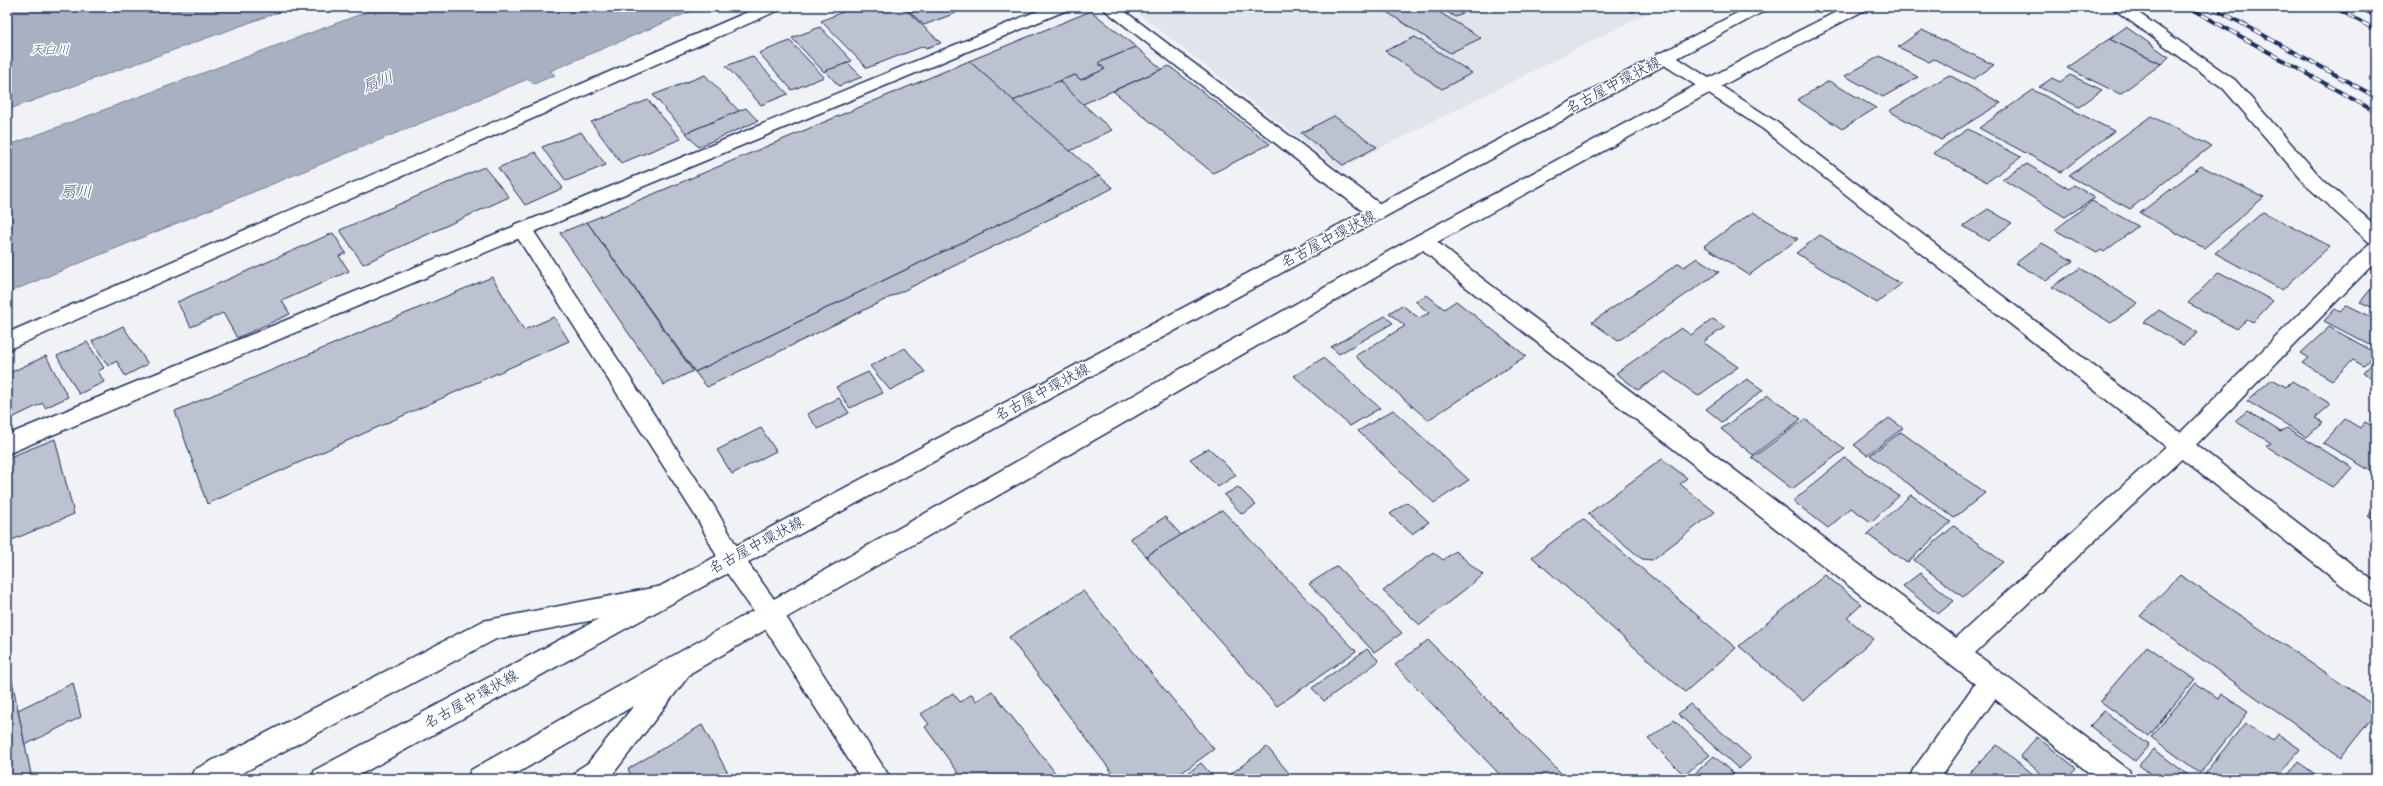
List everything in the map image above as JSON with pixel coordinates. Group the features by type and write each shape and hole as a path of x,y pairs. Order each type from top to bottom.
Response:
{"street":[{"path":"7,342 773,7"},
{"path":"7,445 522,229 1061,7"},
{"path":"1109,7 1377,212"},
{"name":"名古屋中環状線","path":"325,779 658,598 1664,57 1760,7"},
{"path":"481,779 1423,241 1711,86 1767,54 1859,7"},
{"path":"2119,7 2229,84 2316,184 2376,237"},
{"path":"1664,57 1711,86 1769,125 2376,597"},
{"path":"522,229 706,513 731,559 770,614 877,779"},
{"path":"1423,241 1464,275 1955,655 1993,681 2119,779"},
{"path":"1955,655 2181,446 2376,249"},
{"path":"204,779 492,629 658,598"},
{"path":"586,779 598,772 681,666"},
{"path":"1923,779 1993,681"}],"shaded area":[{"path":"1130,7 1659,7 1339,169"}],"water":[{"name":"天白川","path":"7,7 293,7 7,110"},
{"name":"扇川","path":"380,7 701,7 550,71 555,75 534,84 528,79 7,293 7,146"}],"building":[{"path":"854,7 903,7 941,43 926,48 924,46 867,68 821,21"},
{"path":"904,7 950,7 956,13 924,25"},
{"path":"1379,7 1431,7 1481,38 1450,53"},
{"path":"1440,7 1453,7 1463,14 1455,17"},
{"path":"1623,7 1643,7 1632,12"},
{"path":"1091,11 1136,47 1098,63 1105,69 1081,80 1075,75 1013,101 969,61"},
{"path":"820,27 852,61 824,72 792,38"},
{"path":"2126,27 2169,57 2161,64 2109,39"},
{"path":"1922,30 1994,65 1974,79 1934,59 1929,62 1898,47"},
{"path":"1415,37 1472,73 1442,89 1385,51"},
{"path":"2109,39 2161,64 2120,94 2067,68"},
{"path":"790,41 824,77 792,90 759,53"},
{"path":"1136,47 1162,69 1083,104 1059,81 1075,75 1081,80 1105,69 1098,63"},
{"path":"752,56 788,94 761,105 726,66"},
{"path":"1880,56 1918,77 1883,97 1845,76"},
{"path":"969,61 1099,176 695,372 587,222"},
{"path":"848,63 862,77 839,86 825,71"},
{"path":"1169,66 1270,144 1213,173 1113,91"},
{"path":"705,75 739,111 686,133 653,95"},
{"path":"1949,75 2001,103 1941,140 1889,111"},
{"path":"2070,75 2102,90 2079,107 2039,87 2052,78 2060,82"},
{"path":"1059,81 1112,130 1070,151 1013,101"},
{"path":"1829,81 1876,108 1842,129 1797,100"},
{"path":"2033,90 2114,131 2061,172 1979,128"},
{"path":"648,100 681,139 621,163 591,122"},
{"path":"746,108 758,121 698,147 686,133"},
{"path":"1334,116 1377,147 1343,165 1301,133"},
{"path":"2151,116 2211,146 2130,209 2069,176"},
{"path":"1968,129 2021,157 1987,182 1933,153"},
{"path":"581,132 606,165 566,181 542,147"},
{"path":"535,152 563,188 525,205 498,168"},
{"path":"2027,164 2069,189 2074,185 2095,198 2065,217 2002,179"},
{"path":"2201,166 2264,197 2204,248 2140,213"},
{"path":"484,167 509,197 363,264 340,230"},
{"path":"1099,176 1113,188 707,387 695,372"},
{"path":"2092,201 2138,226 2104,252 2101,250 2097,253 2055,230"},
{"path":"1988,209 2012,223 1988,241 1963,226"},
{"path":"1753,212 1798,239 1749,275 1704,246"},
{"path":"2263,212 2330,246 2282,290 2215,253"},
{"path":"587,222 693,371 664,385 560,233"},
{"path":"333,233 346,253 339,256 349,271 282,301 290,314 237,338 223,313 191,327 177,302"},
{"path":"1820,235 1901,284 1877,303 1796,253"},
{"path":"2042,243 2073,261 2046,281 2016,263"},
{"path":"1697,258 1719,272 1618,341 1592,322 1679,263 1684,267"},
{"path":"2080,268 2138,303 2111,323 2052,287"},
{"path":"2219,272 2273,301 2253,322 2247,319 2237,329 2188,303"},
{"path":"492,277 524,330 554,317 569,341 207,504 175,411"},
{"path":"2376,283 2376,309 2360,302"},
{"path":"1427,295 1444,309 1456,301 1526,356 1428,420 1355,356 1405,326 1389,313 1402,305 1419,318 1429,313 1415,301"},
{"path":"2347,305 2376,319 2376,348 2324,321 2335,309 2340,312"},
{"path":"2159,310 2198,333 2183,345 2144,322"},
{"path":"1385,316 1393,323 1339,354 1331,347"},
{"path":"1713,319 1725,327 1703,342 1738,367 1698,396 1665,372 1638,390 1616,373 1681,328 1691,335"},
{"path":"123,326 148,364 125,376 117,361 108,366 92,341"},
{"path":"2329,327 2376,353 2364,366 2353,360 2332,380 2303,363 2309,358 2301,353"},
{"path":"87,342 104,368 98,371 104,382 79,394 57,356"},
{"path":"905,348 925,372 890,390 870,366"},
{"path":"46,356 68,397 45,408 43,403 12,418 7,409 7,374"},
{"path":"1323,358 1380,408 1350,426 1294,376"},
{"path":"2376,359 2376,380 2363,373"},
{"path":"868,372 883,393 850,408 836,387"},
{"path":"1747,379 1763,390 1722,422 1706,409"},
{"path":"2272,379 2286,387 2292,381 2331,404 2315,418 2323,422 2307,437 2247,401"},
{"path":"1768,395 1801,419 1753,455 1721,429"},
{"path":"839,398 849,413 818,429 807,414"},
{"path":"1393,410 1469,480 1434,503 1358,431"},
{"path":"2247,411 2281,432 2287,428 2353,468 2332,487 2266,446 2271,443 2235,421"},
{"path":"1889,418 1903,428 1867,455 1854,445"},
{"path":"1805,419 1845,449 1792,489 1752,458"},
{"path":"2345,419 2360,428 2365,422 2376,428 2376,474 2323,443"},
{"path":"761,428 776,451 732,474 717,450"},
{"path":"1901,432 1985,493 1954,518 1870,455"},
{"path":"55,439 74,514 7,542 7,458"},
{"path":"1209,448 1236,475 1218,487 1190,459"},
{"path":"1845,458 1899,496 1871,522 1851,508 1828,528 1793,501"},
{"path":"1662,459 1687,478 1680,484 1715,512 1652,560 1642,559 1588,514"},
{"path":"1238,487 1256,505 1242,514 1224,495"},
{"path":"1911,495 1951,522 1907,563 1867,534"},
{"path":"1407,502 1429,522 1412,534 1390,514"},
{"path":"2376,507 2376,521 2368,516"},
{"path":"1222,510 1356,651 1277,706 1146,556"},
{"path":"1165,517 1181,535 1146,556 1130,538"},
{"path":"1583,519 1736,648 1685,692 1532,557"},
{"path":"1954,526 2003,562 1963,597 1914,560"},
{"path":"1455,551 1483,575 1420,625 1383,591 1433,552 1443,560"},
{"path":"1337,566 1402,633 1374,652 1309,584"},
{"path":"1920,573 1954,601 1938,614 1903,586"},
{"path":"1825,575 1862,604 1847,618 1873,639 1803,701 1739,646"},
{"path":"2180,575 2376,707 2376,713 2341,757 2140,616"},
{"path":"1083,591 1214,749 1173,779 1117,779 1009,637"},
{"path":"1428,640 1567,779 1504,779 1395,665"},
{"path":"2147,646 2195,679 2149,736 2100,701"},
{"path":"1367,649 1379,661 1324,701 1312,688"},
{"path":"7,655 18,710 32,779 7,779"},
{"path":"73,683 81,717 25,745 18,710"},
{"path":"2196,683 2218,699 2221,694 2248,712 2200,773 2151,737"},
{"path":"992,691 1060,779 954,779 960,775 925,727 929,724 921,714 953,693 960,702 972,694 976,701"},
{"path":"1690,704 1751,758 1739,769 1678,714"},
{"path":"2104,711 2149,745 2135,761 2090,726"},
{"path":"1674,720 1710,755 1684,775 1648,739"},
{"path":"2245,723 2273,741 2278,734 2300,749 2277,779 2211,779 2204,774"},
{"path":"702,725 731,779 633,779 628,769"},
{"path":"2037,737 2076,768 2066,779 2048,779 2020,756"},
{"path":"1997,745 2039,779 1963,779"},
{"path":"1267,747 1294,779 1224,779"},
{"path":"2154,749 2193,779 2157,779 2139,765"},
{"path":"1714,756 1739,779 1689,779"},
{"path":"2298,762 2322,779 2285,779"},
{"path":"1201,763 1215,779 1180,779"}],"railway":[{"path":"2188,7 2376,112"},
{"path":"2212,7 2376,97"},
{"path":"2334,7 2376,30"},
{"path":"2359,7 2376,16"}]}
